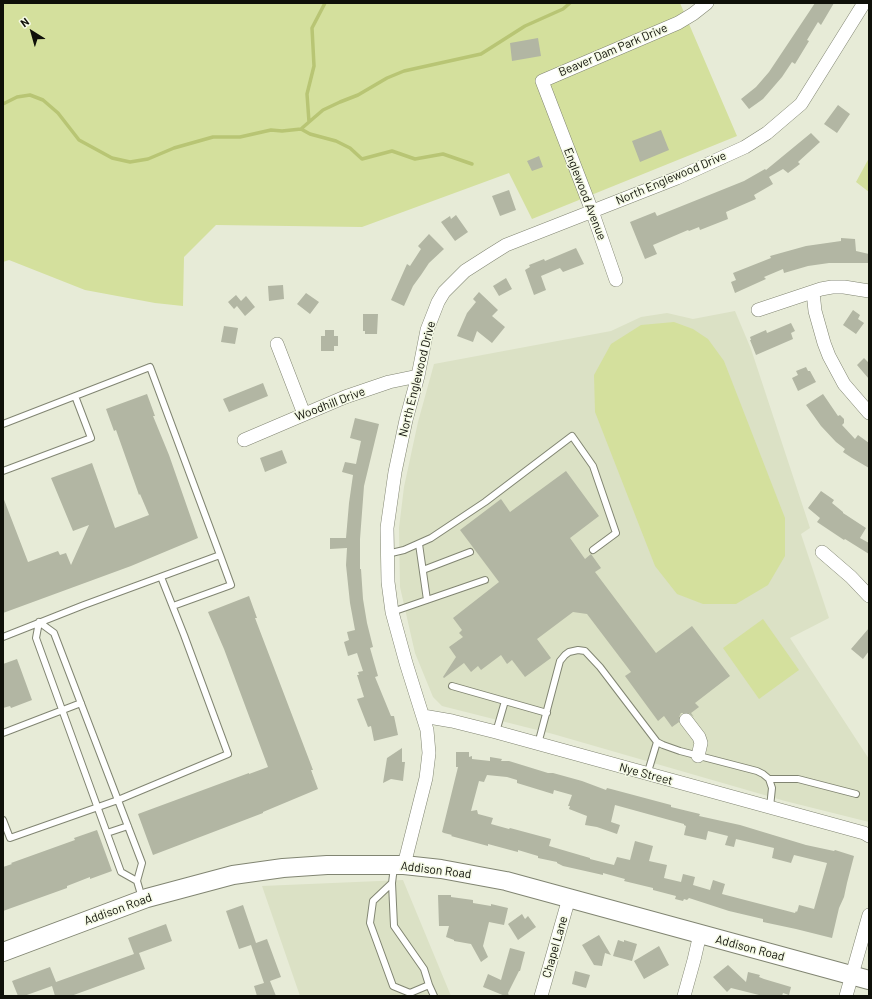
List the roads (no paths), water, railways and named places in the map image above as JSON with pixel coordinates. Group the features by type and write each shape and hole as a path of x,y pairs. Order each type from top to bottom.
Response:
{"street":[{"name":"Beaver Dam Park Drive","path":"552,108 542,81 678,23 707,3"},
{"name":"North Englewood Drive","path":"399,865 428,764 429,741 392,612 388,582 387,528 395,472 432,314 444,292 465,271 506,245 690,172 745,147 767,134 801,104 864,3"},
{"name":"Englewood Avenue","path":"552,108 592,210 616,280"},
{"path":"758,310 832,287 844,287 869,291"},
{"path":"813,292 815,311 830,356 844,384 869,413"},
{"path":"277,344 304,414"},
{"name":"Woodhill Drive","path":"244,440 304,414 368,389 389,382 418,376"},
{"path":"822,552 851,577 869,596"},
{"path":"851,577 869,584"},
{"name":"Nye Street","path":"423,716 452,721 496,732 864,833 869,836"},
{"path":"686,720 699,737 701,743 698,756"},
{"name":"Addison Road","path":"3,952 142,900 188,886 233,875 280,868 327,865 399,865 441,868 506,881 869,980"},
{"name":"Chapel Lane","path":"541,996 569,898"},
{"path":"846,996 869,915"},
{"path":"684,996 700,934"}],"lane":[{"path":"3,424 150,368 231,585 173,606"},
{"path":"3,471 91,438 75,396"},
{"path":"387,554 404,550 430,538 485,502 572,436 593,466 616,533 593,550"},
{"path":"419,544 427,600"},
{"path":"423,570 470,552"},
{"path":"3,637 39,622 220,555"},
{"path":"3,820 10,838 118,800 228,754 161,577"},
{"path":"392,612 485,580"},
{"path":"39,622 54,633 142,863 137,881 142,900"},
{"path":"39,622 36,638 122,872 137,881"},
{"path":"538,744 560,661 564,655 569,652 578,650 585,651 600,666 657,742 698,756 757,771 769,779 798,779 856,794"},
{"path":"452,686 547,713"},
{"path":"496,732 505,701"},
{"path":"3,733 81,703"},
{"path":"647,774 657,742"},
{"path":"769,779 772,788 770,807"},
{"path":"107,832 128,826"},
{"path":"399,865 392,883 394,926 424,969 434,996"},
{"path":"392,883 373,901 370,923 393,986 410,993 429,985"}],"waterway":[{"path":"3,104 17,97 30,95 43,100 58,113 79,140 112,158 130,162 148,159 174,148 213,137 240,137 271,130 282,131 301,129 309,122 307,94 314,66 312,28 325,3"},
{"path":"309,122 323,110 358,95 387,78 404,71 481,54 525,26 563,9 570,3"},
{"path":"301,129 310,134 336,141 350,148 362,159 392,151 415,159 443,154 472,164"}]}
